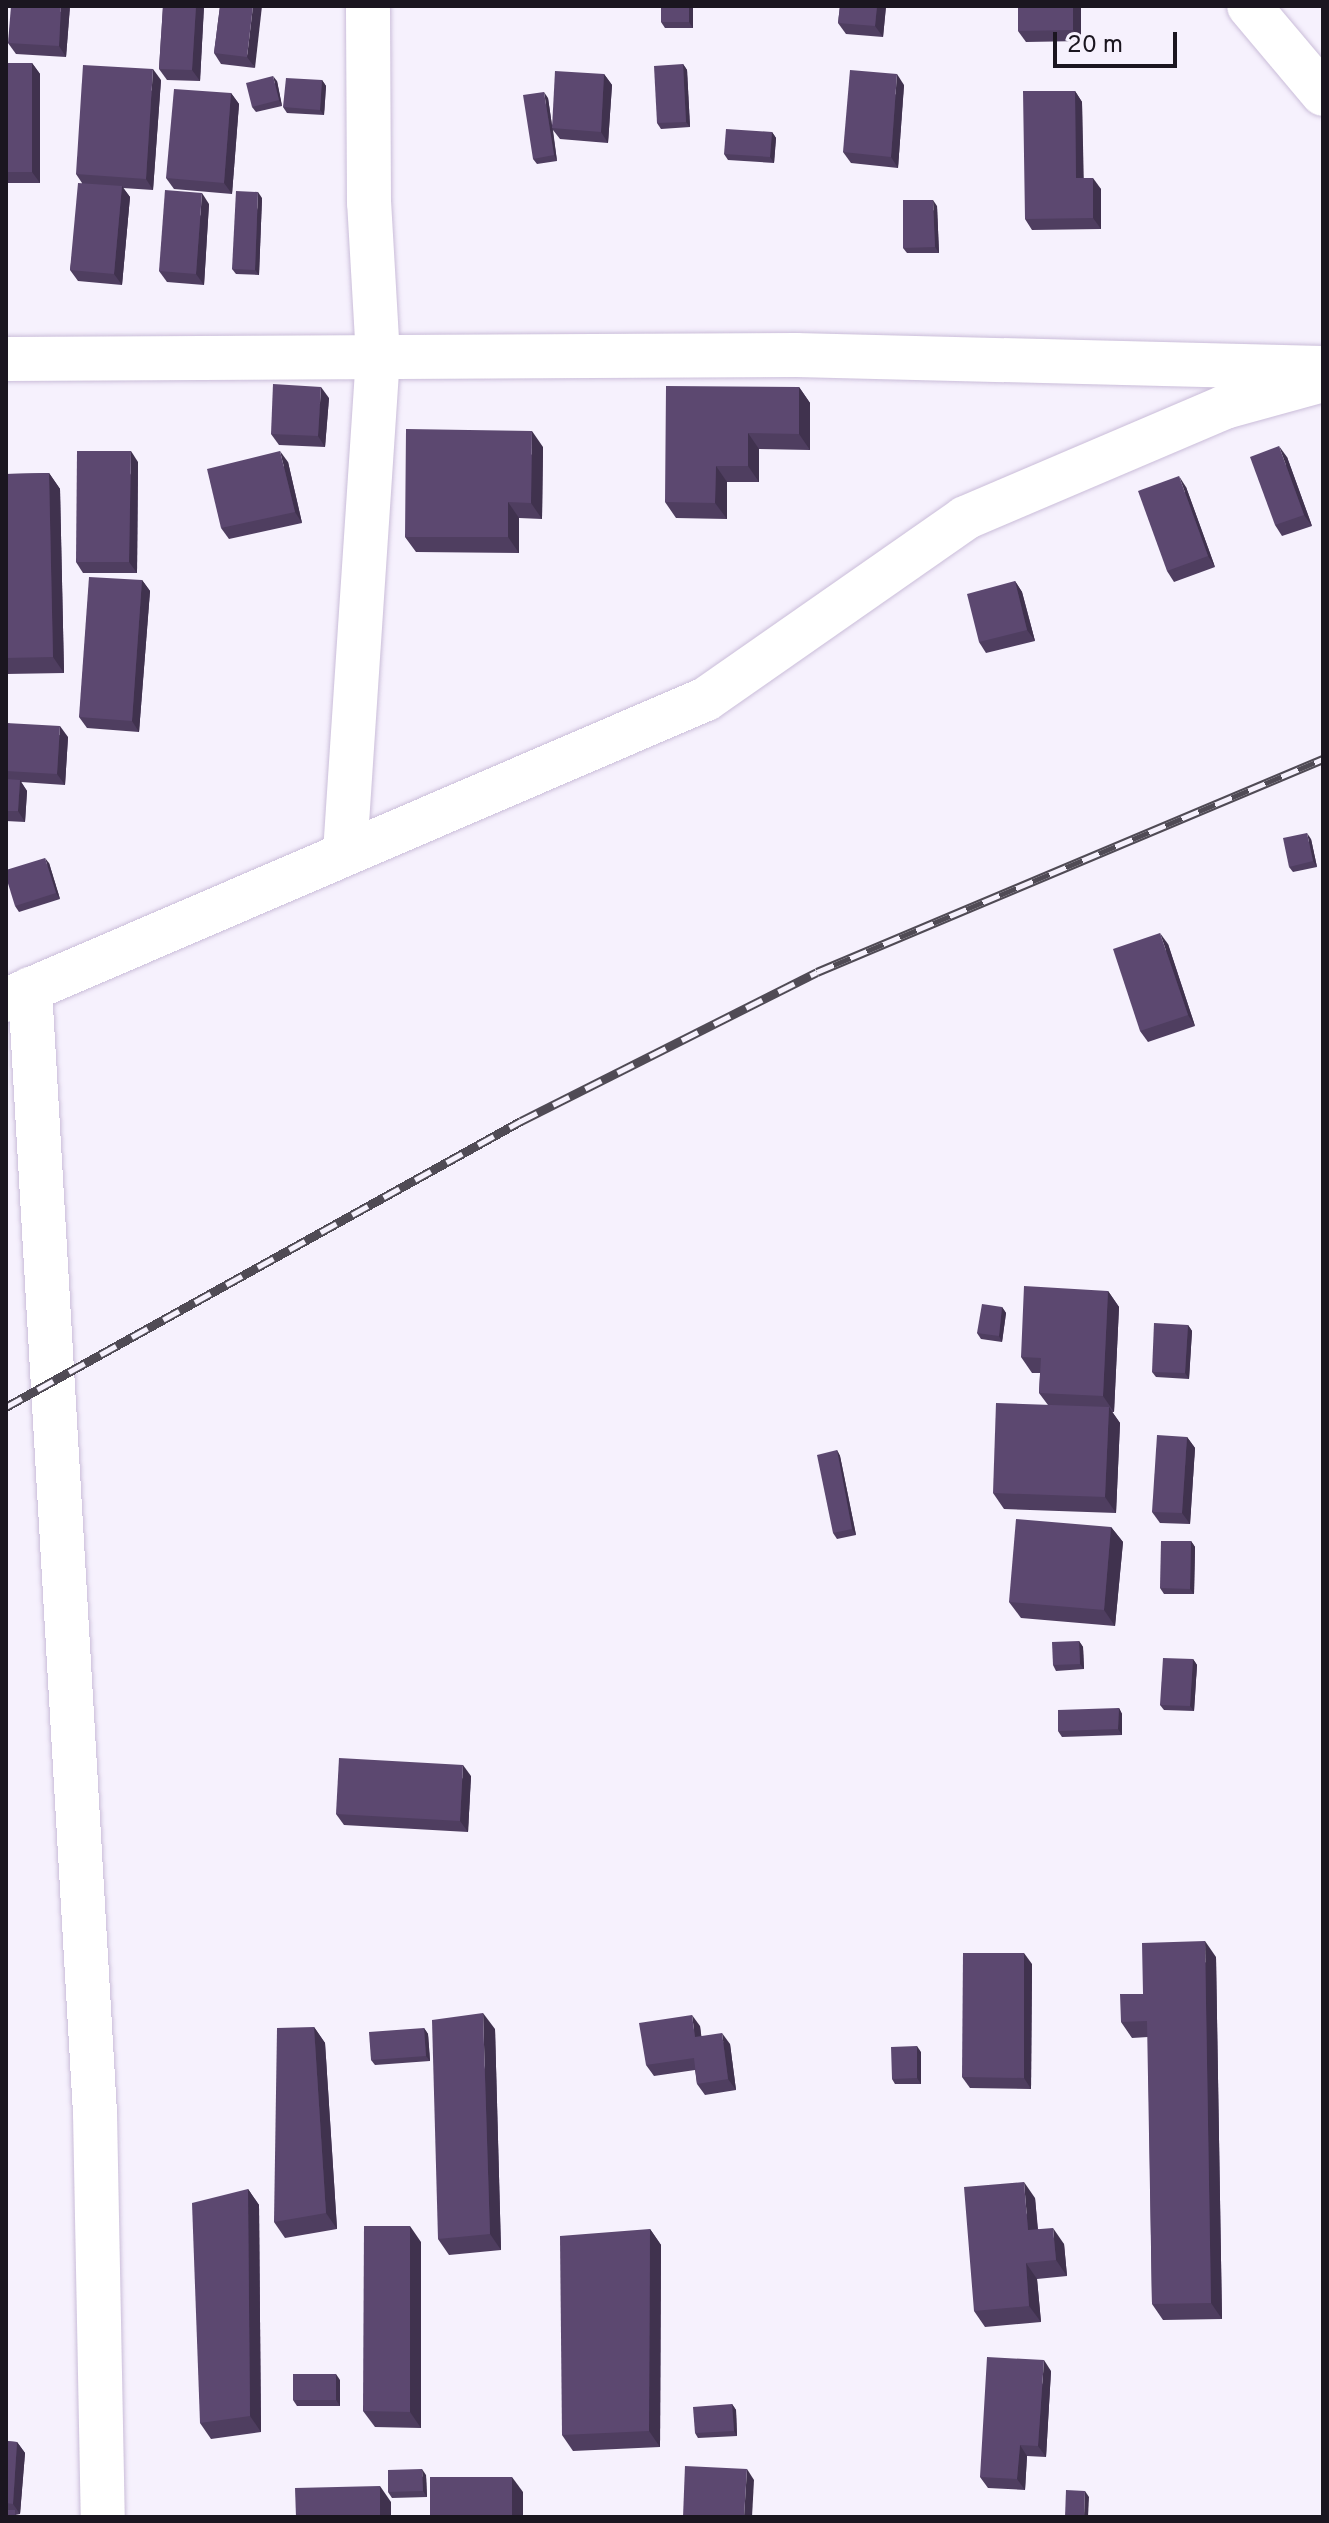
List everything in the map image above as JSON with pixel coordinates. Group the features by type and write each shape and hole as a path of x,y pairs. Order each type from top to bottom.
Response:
{"street":[{"path":"345,853 378,357 369,203 368,6"},
{"path":"1249,6 1323,94"},
{"path":"6,359 796,355 1323,368"},
{"path":"103,2517 95,2113 18,994 706,699 965,518 1225,407 1323,380"}],"building":[{"path":"11,6 61,6 59,46 8,43"},
{"path":"163,6 196,6 192,70 159,69"},
{"path":"220,6 253,6 247,57 214,53"},
{"path":"661,6 689,6 689,22 661,22"},
{"path":"840,6 877,6 875,26 838,23"},
{"path":"1018,6 1073,6 1073,30 1018,31"},
{"path":"6,63 32,63 32,172 6,172"},
{"path":"683,64 686,122 657,123 654,66"},
{"path":"83,65 153,69 146,179 76,174"},
{"path":"850,70 897,74 891,157 843,152"},
{"path":"555,71 604,74 601,132 552,128"},
{"path":"273,76 279,100 252,107 246,83"},
{"path":"286,78 322,80 320,110 283,107"},
{"path":"174,89 231,93 224,183 166,178"},
{"path":"1023,91 1075,91 1076,178 1093,178 1093,218 1025,219"},
{"path":"544,92 554,155 533,159 523,95"},
{"path":"726,129 772,132 770,157 724,154"},
{"path":"78,183 122,186 114,274 70,270"},
{"path":"165,190 202,193 196,274 159,271"},
{"path":"236,191 258,192 255,270 232,269"},
{"path":"903,200 933,200 935,247 903,248"},
{"path":"273,384 321,387 318,436 271,434"},
{"path":"666,386 799,387 799,434 748,433 748,466 716,466 715,503 665,502"},
{"path":"406,429 532,431 531,503 508,502 508,537 405,537"},
{"path":"1279,446 1304,515 1275,525 1250,457"},
{"path":"77,451 131,451 129,562 76,562"},
{"path":"280,451 295,512 221,528 207,469"},
{"path":"49,473 53,657 6,658 6,474"},
{"path":"1179,476 1208,556 1167,571 1138,491"},
{"path":"89,577 142,580 132,721 79,717"},
{"path":"1015,581 1027,630 979,642 967,594"},
{"path":"6,723 60,726 57,774 6,771"},
{"path":"6,779 20,780 18,811 6,811"},
{"path":"1307,833 1313,861 1289,867 1283,838"},
{"path":"45,858 56,893 15,906 6,870"},
{"path":"1160,933 1188,1015 1140,1031 1113,949"},
{"path":"1024,1286 1108,1291 1103,1396 1039,1393 1041,1358 1021,1357"},
{"path":"982,1304 1002,1307 999,1336 977,1333"},
{"path":"1154,1323 1188,1325 1185,1373 1152,1372"},
{"path":"996,1403 1109,1407 1105,1497 993,1493"},
{"path":"1157,1435 1187,1437 1182,1513 1152,1512"},
{"path":"837,1450 852,1529 833,1533 817,1455"},
{"path":"1016,1519 1111,1527 1104,1610 1009,1602"},
{"path":"1161,1541 1191,1541 1190,1589 1160,1588"},
{"path":"1079,1641 1080,1664 1053,1665 1052,1642"},
{"path":"1163,1658 1193,1659 1190,1706 1160,1705"},
{"path":"1119,1708 1118,1729 1058,1731 1058,1710"},
{"path":"339,1758 463,1765 460,1821 336,1814"},
{"path":"1205,1941 1211,2303 1152,2304 1147,2021 1121,2022 1120,1994 1143,1994 1142,1943"},
{"path":"963,1953 1024,1953 1024,2078 962,2077"},
{"path":"483,2013 490,2234 438,2239 432,2020"},
{"path":"692,2015 695,2037 722,2033 728,2079 697,2084 694,2058 646,2065 639,2023"},
{"path":"314,2027 326,2213 274,2222 277,2028"},
{"path":"424,2028 426,2056 371,2060 369,2032"},
{"path":"917,2046 917,2078 892,2079 891,2047"},
{"path":"1024,2182 1028,2230 1053,2228 1056,2260 1026,2263 1029,2306 974,2311 964,2187"},
{"path":"248,2189 250,2416 200,2423 192,2203"},
{"path":"364,2226 410,2226 410,2412 363,2411"},
{"path":"650,2229 649,2431 562,2435 560,2236"},
{"path":"987,2357 1044,2360 1038,2446 1020,2445 1017,2479 980,2477"},
{"path":"293,2374 336,2374 336,2400 293,2400"},
{"path":"732,2404 734,2431 695,2433 693,2407"},
{"path":"6,2441 17,2442 13,2504 6,2503"},
{"path":"685,2466 747,2469 744,2517 683,2517"},
{"path":"422,2469 423,2491 388,2492 388,2470"},
{"path":"430,2477 512,2477 512,2517 430,2517"},
{"path":"380,2486 380,2517 296,2517 295,2488"},
{"path":"1066,2490 1085,2491 1084,2517 1065,2517"},
{"path":"6,2510 15,2510 15,2517 6,2517"}],"railway":[{"path":"6,1407 521,1121 817,972 1323,759"}]}
